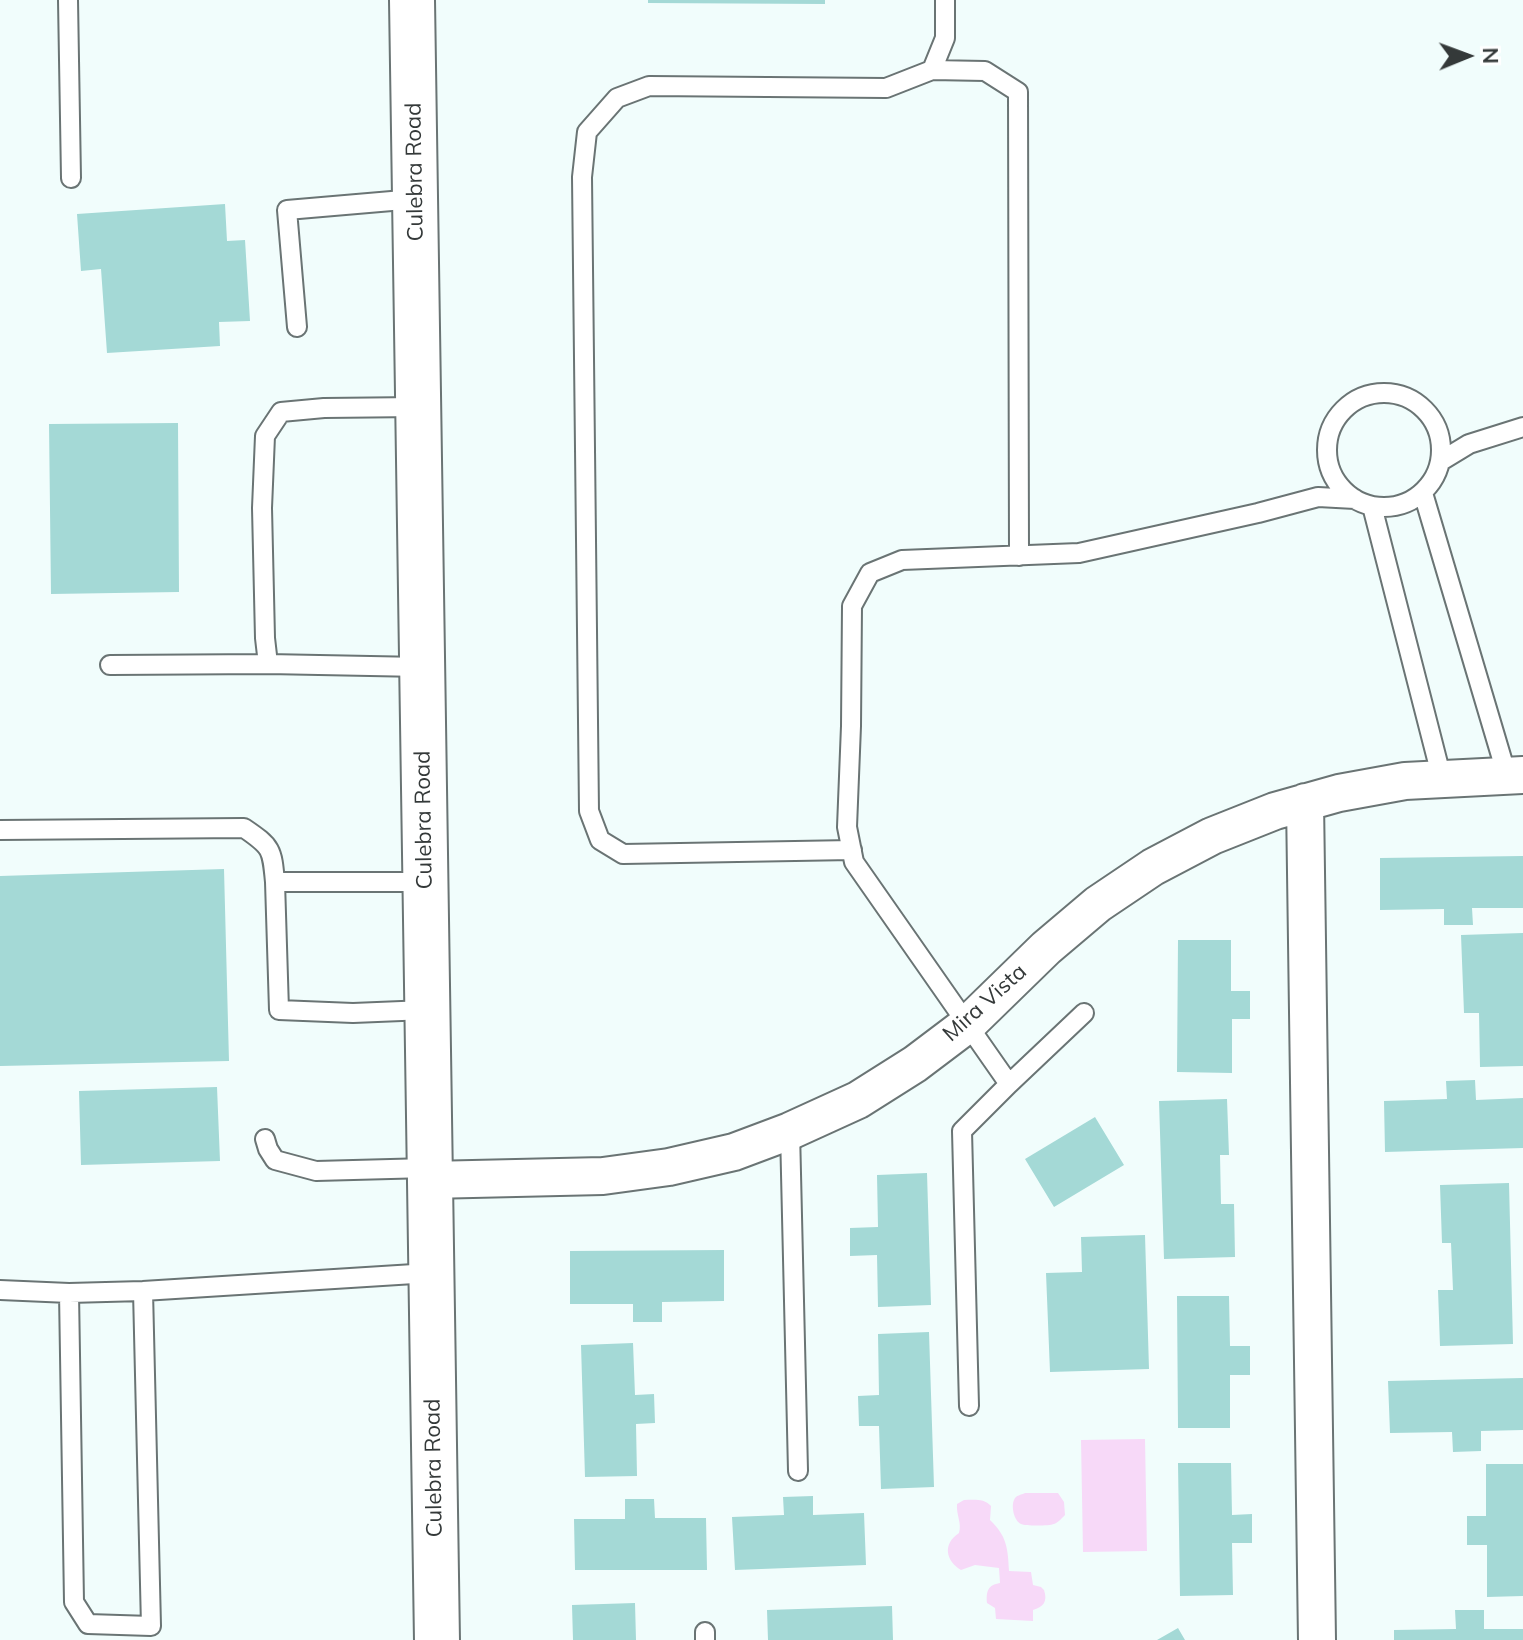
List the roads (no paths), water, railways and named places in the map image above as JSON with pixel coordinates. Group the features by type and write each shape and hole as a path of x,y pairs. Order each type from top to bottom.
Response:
{"main road":[{"name":"Culebra Road","path":"412,0 437,1640"}],"street":[{"name":"Mira Vista","path":"428,1174 603,1176 669,1167 734,1152 858,1100 915,1064 968,1024 1056,939 1098,904 1153,867 1212,836 1275,811 1339,793 1405,781 1515,776"},
{"path":"1305,802 1317,1640"}],"lane":[{"path":"68,0 71,178"},
{"path":"932,70 945,38 945,0"},
{"path":"852,850 623,854 600,840 589,811 582,177 587,132 617,98 649,86 886,88 932,70 985,71 1018,92 1019,556"},
{"path":"297,327 287,210 415,199"},
{"path":"1009,1084 854,862 847,827 852,606 870,573 902,560 1079,553 1318,497 1363,503 1408,503 1423,493 1435,479 1441,461 1441,442 1436,423 1423,407 1407,396 1388,392 1368,394 1351,403 1337,417 1328,435 1327,453 1331,472 1340,487 1363,503 1442,779"},
{"path":"268,664 262,508 265,436 281,412 324,408 418,407"},
{"path":"1441,461 1469,444 1523,427"},
{"path":"1423,493 1515,776"},
{"path":"110,665 421,667"},
{"path":"0,830 244,828 260,839 272,854 279,1010 353,1013 426,1010"},
{"path":"275,882 425,882"},
{"path":"969,1406 962,1131 1084,1013"},
{"path":"790,1131 798,1471"},
{"path":"265,1139 275,1160 316,1171 428,1174"},
{"path":"0,1290 69,1293 143,1291 430,1273"},
{"path":"69,1293 74,1602 88,1624 152,1633 143,1291"}]}
